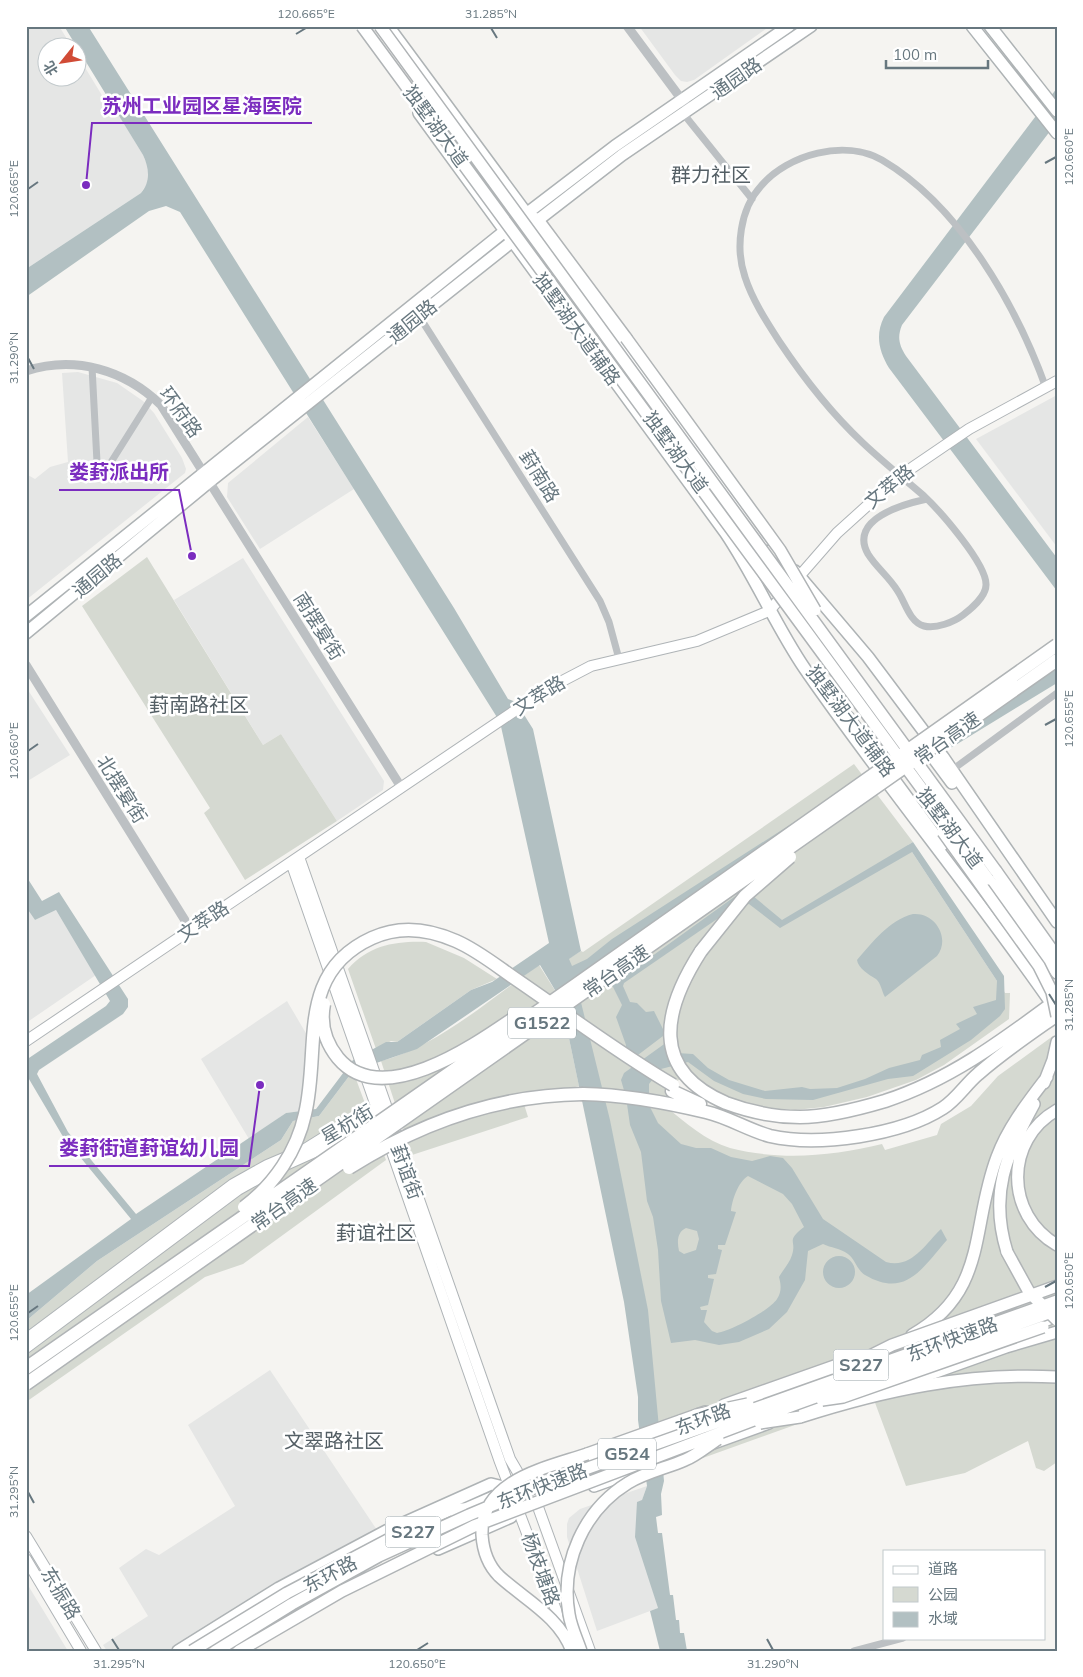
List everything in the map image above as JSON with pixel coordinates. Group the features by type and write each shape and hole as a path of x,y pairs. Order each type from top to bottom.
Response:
{"highway":[{"name":"常台高速","path":"26,1368 1057,645"},
{"name":"常台高速","path":"26,1384 1057,660"},
{"path":"745,1110 703,1092 689,1081 679,1066 672,1048 671,1018 679,991 690,969 722,923 755,886 800,848 938,751 996,704"},
{"path":"26,1368 250,1202 269,1184 291,1151 305,1115 311,1077 314,1019 325,982 331,969 344,956 376,936 390,932 420,930 457,941 673,1094"},
{"path":"635,941 561,986 545,997 536,1003 512,1019 471,1045 412,1074 382,1078 356,1072 340,1060 325,1033 323,1019 325,999 334,978 348,960 366,947 384,939 406,935 426,936 469,954 538,1001 546,1007 554,1012 595,1041 673,1094 717,1110 743,1125 769,1135 817,1140 848,1138 923,1118 944,1107 977,1074 1056,1009"},
{"path":"246,1230 400,1138 467,1111 507,1101 558,1094 623,1096 673,1094 745,1110 788,1116 820,1116 884,1101 944,1077 1056,1009"}],"main road":[{"name":"独墅湖大道辅路","path":"356,26 743,559 769,611 786,639 1056,1009"},
{"name":"独墅湖大道","path":"362,26 766,576 992,875"},
{"name":"独墅湖大道","path":"380,26 839,657 992,875"},
{"path":"388,26 521,218 532,226 610,318 621,338 780,550 839,657"},
{"name":"通园路","path":"26,616 206,478 320,387 521,218 615,146 789,26"},
{"name":"通园路","path":"320,387 420,316 622,155 811,26"},
{"path":"972,26 1056,131"},
{"path":"990,26 1057,111"},
{"path":"521,218 532,226 596,329 621,338"},
{"name":"独墅湖大道辅路","path":"532,226 595,308 621,338 757,528 868,657 922,736 1057,922"},
{"path":"595,308 610,318"},
{"name":"文萃路","path":"26,1041 547,689 583,670 696,641 769,611 799,575 857,513 900,476 969,429 1057,381"},
{"name":"通园路","path":"26,633 206,478"},
{"path":"743,559 755,569 767,574 799,575"},
{"path":"766,576 809,648 1039,966 1052,992 1056,1009"},
{"name":"独墅湖大道辅路","path":"939,759 952,770 1026,880"},
{"name":"葑谊街","path":"295,859 511,1489"},
{"path":"992,875 1057,945"},
{"path":"992,875 1057,972"},
{"path":"1020,904 1057,957"},
{"path":"696,1415 794,1400 843,1397 1043,1328 1057,1320 1034,1299 1014,1269 1005,1244 999,1208 1001,1181 1008,1156 1047,1077 1057,1042"},
{"path":"794,1400 932,1322 948,1306 962,1287 974,1257 985,1198 996,1158 1021,1111 1047,1077"},
{"name":"葑谊街","path":"379,1107 510,1459 523,1484"},
{"name":"星杭街","path":"26,1339 234,1184 266,1165 313,1145 379,1107"},
{"name":"星杭街","path":"26,1348 238,1190 270,1172 317,1151 379,1107"},
{"path":"1057,1110 1039,1124 1027,1139 1020,1156 1017,1182 1020,1200 1028,1218 1040,1233 1057,1245"},
{"path":"572,1651 556,1623 502,1578 492,1568 485,1553 482,1521 487,1507 504,1488 524,1477 1057,1286"},
{"name":"东环路","path":"202,1650 289,1597 376,1550 523,1484 1057,1297"},
{"name":"东环快速路","path":"239,1651 342,1590 466,1530 549,1496 737,1426 794,1400 1057,1301"},
{"name":"东环快速路","path":"216,1651 336,1579 393,1549 543,1484 1057,1310"},
{"name":"东环路","path":"250,1651 387,1573 520,1513 852,1391 1057,1320"},
{"path":"845,1370 852,1391 881,1392 1006,1347 1057,1332"},
{"path":"581,1651 569,1614 568,1580 576,1545 589,1519 601,1504 628,1483 687,1459 737,1426 800,1417 859,1398 939,1382 997,1376 1057,1377"},
{"path":"184,1650 240,1611 344,1552 435,1508 491,1484 511,1489"},
{"name":"杨枝塘路","path":"523,1484 538,1507 590,1651"},
{"name":"杨枝塘路","path":"511,1489 556,1610 567,1651"},
{"path":"184,1650 418,1524 452,1509 465,1509"},
{"name":"东振路","path":"26,1536 96,1651"},
{"name":"杨枝塘路","path":"554,1549 566,1562 584,1617 583,1630"},
{"name":"东振路","path":"26,1559 81,1651"},
{"path":"240,1611 245,1619 244,1624"}],"street":[{"path":"627,26 686,112 752,199"},
{"path":"927,499 899,506 885,513 866,530 864,542 869,556 898,591 913,618 918,624 927,626 948,622 962,616 980,598 986,584 983,572 967,547 927,499 862,442 823,400 780,342 753,297 743,272 739,248 744,219 752,199 764,182 797,160 827,151 858,152 875,157 898,171 923,190 952,221 969,243 1022,331 1046,388"},
{"name":"葑南路","path":"420,316 600,601 610,622 620,659"},
{"name":"环府路","path":"26,370 70,365 92,367 113,372 161,405 206,478"},
{"path":"92,367 97,462"},
{"path":"108,467 152,397"},
{"name":"南摆宴街","path":"206,478 401,787"},
{"name":"北摆宴街","path":"26,665 191,930"},
{"path":"952,770 1057,693"},
{"path":"854,1651 895,1640"}],"shaded area":[{"path":"26,26 59,26 66,38 38,38 38,88 88,88 88,72 103,97 107,95 143,155 149,169 148,182 141,193 26,269"},
{"path":"639,26 770,26 694,80 687,82 681,81 675,75"},
{"path":"78,372 117,383 143,401 154,413 182,458 186,469 185,473 26,600 26,474 35,479 50,467 68,462 62,373"},
{"path":"1057,395 1057,547 976,439"},
{"path":"308,417 354,489 260,549 227,497 228,483"},
{"path":"243,558 384,781 383,790 337,821 281,734 263,745 174,600"},
{"path":"26,687 70,755 26,782"},
{"path":"26,907 35,920 56,910 96,975 26,1023"},
{"path":"287,1001 307,1035 301,1111 286,1113 249,1139 201,1059"},
{"path":"270,1370 377,1530 321,1558 170,1651 107,1651 103,1645 148,1616 119,1568 146,1549 159,1555 235,1506 188,1425"},
{"path":"647,1486 642,1500 651,1583 658,1608 597,1631 567,1537 569,1518 580,1509"},
{"path":"26,1582 68,1651 26,1651"}],"green space":[{"path":"147,557 263,745 281,734 337,821 245,880 204,813 210,808 82,606"},
{"path":"854,764 913,842 908,845 912,852 1005,993 1010,993 1009,1019 944,1065 916,1080 867,1097 824,1107 795,1110 758,1108 712,1094 691,1074 677,1081 666,1107 713,1141 730,1148 749,1152 788,1156 826,1154 882,1144 885,1150 937,1135 941,1124 971,1106 998,1076 1053,1036 1057,1042 1057,1462 1044,1471 1036,1468 1028,1441 965,1473 906,1486 874,1400 834,1411 664,1472 581,1007 568,959 581,951 583,952"},
{"path":"404,942 426,942 464,958 497,979 471,990 397,1042 391,1041 376,1049 348,969 365,955 384,946"},
{"path":"539,965 561,1000 579,1086 523,1101 528,1117 412,1155 381,1061 423,1045 443,1033"},
{"path":"353,1071 386,1160 243,1264 205,1277 26,1402 26,1321 97,1261 281,1140 293,1121 319,1116"}],"water":[{"path":"64,26 88,26 454,608 508,699 516,702 533,729 581,951 569,959 572,966 587,959 612,939 805,815 1057,662 1057,683 575,978 610,1120 648,1310 664,1481 661,1494 662,1515 656,1517 658,1533 662,1533 670,1595 673,1595 676,1620 679,1620 680,1633 684,1633 687,1651 660,1651 650,1611 658,1608 635,1537 637,1502 642,1500 647,1486 638,1420 638,1397 624,1302 561,1000 540,965 417,1049 353,1071 319,1116 293,1121 281,1140 97,1261 26,1321 26,1295 131,1219 62,1135 26,1074 26,1060 106,1006 110,1001 56,910 35,920 26,907 26,876 42,901 59,892 128,999 128,1007 123,1014 39,1070 37,1074 68,1132 136,1214 286,1113 316,1109 353,1060 386,1042 397,1042 471,990 492,982 549,943 500,722 180,212 166,206 149,211 26,297 26,269 141,193 148,179 147,165 143,155 88,65 88,38 71,38"},
{"path":"1057,88 1057,122 902,325 899,337 900,345 906,356 1057,558 1057,591 889,368 879,343 879,337 884,317"},
{"path":"913,842 1004,976 1005,1009 1000,1016 971,1040 913,1076 888,1079 813,1100 766,1099 743,1094 714,1081 688,1062 661,1069 649,1084 649,1105 658,1123 681,1144 696,1148 711,1148 731,1157 752,1161 770,1156 783,1158 792,1168 823,1219 886,1262 895,1263 911,1259 941,1229 947,1240 921,1270 902,1282 892,1284 879,1282 865,1275 848,1254 823,1244 808,1251 805,1280 787,1312 769,1329 739,1342 719,1345 695,1340 671,1343 661,1301 658,1250 653,1217 647,1201 641,1152 630,1125 626,1097 621,1080 624,1073 667,1042 677,1053 693,1054 708,1068 729,1080 765,1091 802,1087 810,1089 837,1088 865,1079 889,1068 920,1060 922,1055 941,1047 940,1040 960,1029 956,1024 977,1014 973,1007 996,1000 997,981 912,852 780,928 749,904 736,906 624,983 623,986 630,1002 637,1003 646,1012 654,1011 664,1031 663,1036 634,1058 625,1059 626,1045 616,1017 622,1005 612,985 741,892 747,891 782,920","holes":["748,1176 783,1194 792,1204 804,1227 793,1238 791,1258 779,1277 780,1293 773,1304 750,1319 717,1333 712,1331 704,1322 707,1310 701,1310 700,1307 708,1305 714,1279 708,1278 708,1275 716,1274 722,1250 718,1249 718,1245 725,1245 736,1212 731,1211 734,1197 741,1182","686,1228 697,1231 699,1239 696,1250 684,1254 679,1251 678,1241 679,1235"]},
{"path":"913,914 921,914 934,922 941,934 941,949 937,956 885,997 878,981 862,968 857,960 889,926"},
{"path":"839,1256 845,1257 850,1261 854,1266 854,1278 850,1283 845,1287 839,1288 833,1287 828,1283 824,1278 823,1272 824,1266 828,1261 833,1257"}],"place":[{"name":"苏州工业园区星海医院","path":"86,185"},
{"name":"娄葑派出所","path":"192,556"},
{"name":"娄葑街道葑谊幼儿园","path":"260,1085"}],"district":[{"name":"群力社区","path":"711,175"},
{"name":"葑南路社区","path":"199,705"},
{"name":"葑谊社区","path":"376,1233"},
{"name":"文翠路社区","path":"334,1441"}]}
